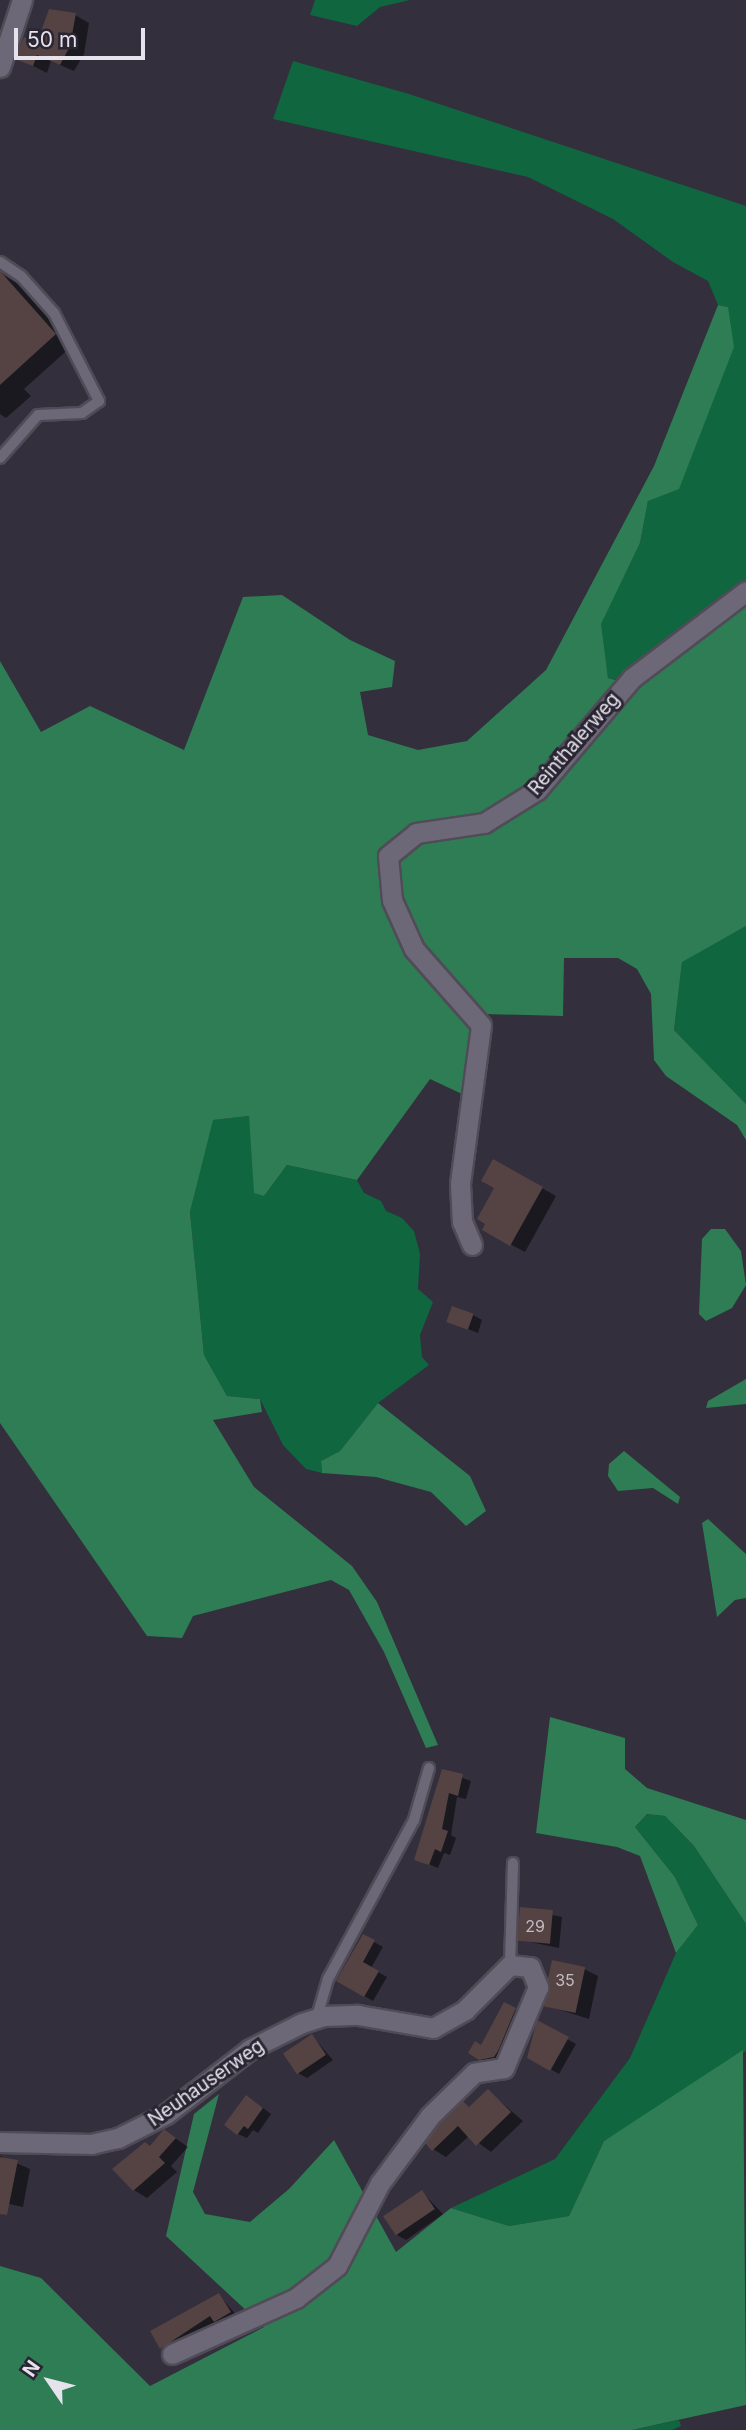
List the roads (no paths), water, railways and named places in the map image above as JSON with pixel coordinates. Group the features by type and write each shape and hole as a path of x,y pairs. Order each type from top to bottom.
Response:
{"street":[{"path":"0,67 22,0"},
{"name":"Reinthalerweg","path":"472,1245 462,1222 460,1183 481,1025 414,949 392,900 387,856 416,833 484,823 537,790 632,678 746,591"},
{"path":"172,2354 296,2298 337,2266 380,2183 430,2116 474,2073 504,2068 538,1987 530,1967 510,1965"},
{"name":"Neuhauserweg","path":"0,2142 91,2144 118,2138 166,2114 250,2049 317,2018 358,2015 433,2028 465,2010 510,1965"}],"lane":[{"path":"0,262 22,276 54,313 99,401 82,413 38,415 0,458"},
{"path":"317,2018 328,1979 414,1820 429,1768"},
{"path":"510,1965 513,1863"}]}
